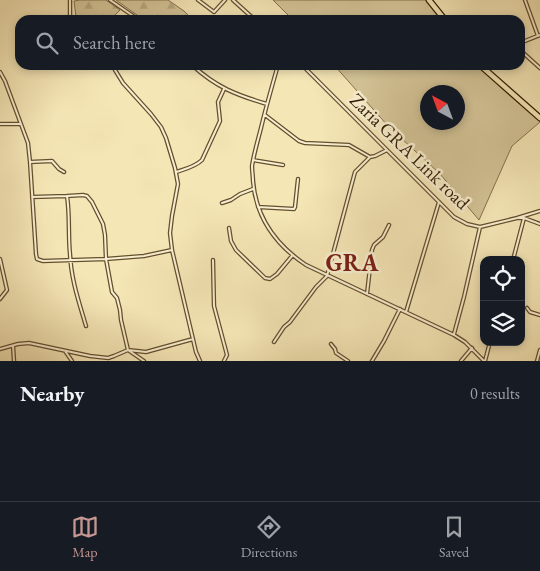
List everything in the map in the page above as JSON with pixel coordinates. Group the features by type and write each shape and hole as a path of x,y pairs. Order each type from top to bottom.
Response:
{"main road":[{"path":"431,0 443,15"},
{"path":"487,70 507,90 540,116"}],"street":[{"path":"70,0 70,15"},
{"path":"110,0 132,15"},
{"path":"198,0 214,12 225,0"},
{"path":"233,0 250,15"},
{"path":"525,0 539,36 525,41"},
{"path":"525,54 540,68"},
{"path":"115,70 123,83 151,114 163,131 176,172 178,184 170,232 172,250 192,339 200,361"},
{"path":"198,70 224,89 244,98 267,104"},
{"path":"277,70 264,115 252,172 259,213 276,239 292,256 306,265 454,335 465,342 485,361"},
{"name":"Zaria GRA Link road","path":"307,70 454,217 468,224 480,227 540,211"},
{"path":"0,72 28,143 36,258 39,261 106,259 144,256 172,250"},
{"path":"176,172 191,167 202,160 220,121 218,102 224,89"},
{"path":"264,115 302,142 309,144 349,145 370,157"},
{"path":"0,124 21,124"},
{"path":"274,342 284,327 327,276 355,172 370,157 387,150"},
{"path":"254,160 283,165"},
{"path":"30,162 52,161 64,172"},
{"path":"258,207 294,209 298,179"},
{"path":"222,203 254,189"},
{"path":"32,197 83,195 87,196 92,202 103,224 106,259 112,292 117,298 128,350 144,361"},
{"path":"68,196 70,260 75,291 86,326"},
{"path":"406,312 439,202"},
{"path":"517,218 524,218 540,224"},
{"path":"514,256 524,218"},
{"path":"367,294 372,250 389,226"},
{"path":"454,335 480,227"},
{"path":"229,228 231,241 236,250 268,280 277,274 292,256"},
{"path":"0,259 7,290 0,299"},
{"path":"213,260 214,306 227,355 224,361"},
{"path":"527,308 530,312 540,315"},
{"path":"372,361 400,310"},
{"path":"0,349 18,344 29,344 90,356 111,357 128,350 146,352 192,339"},
{"path":"331,344 336,353 348,361"},
{"path":"13,346 14,361"},
{"path":"485,361 489,346"},
{"path":"461,361 472,348"},
{"path":"537,361 540,350"},
{"path":"65,351 72,361"},
{"path":"88,360 90,356"}],"green space":[{"path":"106,0 120,10 115,15 76,15 74,1"},
{"path":"116,0 168,0 188,15 137,15"},
{"path":"273,0 426,0 439,15 288,15"},
{"path":"338,70 482,70 540,122 512,146 479,220 440,174 388,126"}],"district":[{"name":"GRA","path":"352,263"}]}
